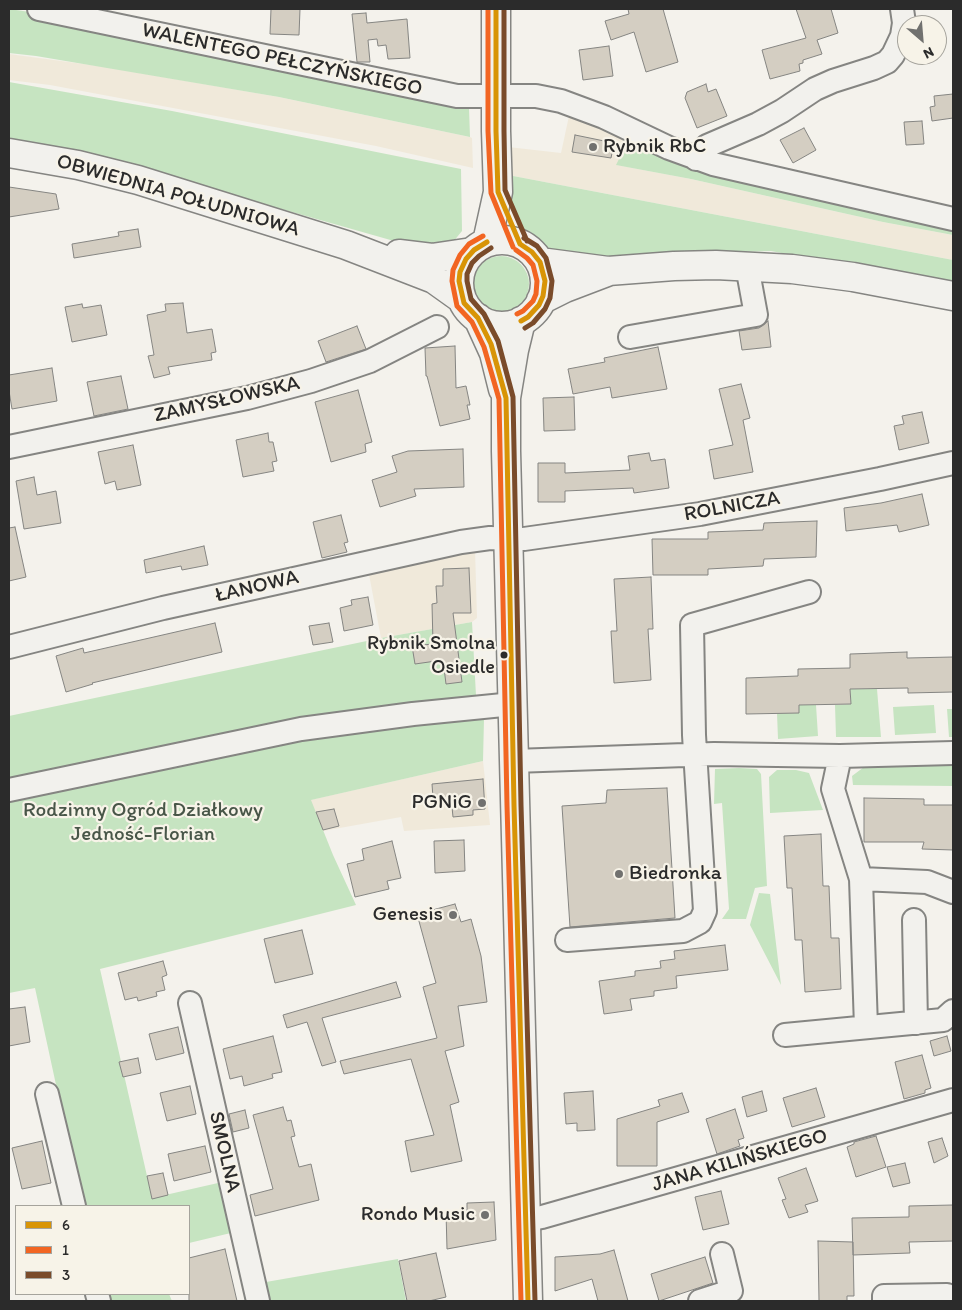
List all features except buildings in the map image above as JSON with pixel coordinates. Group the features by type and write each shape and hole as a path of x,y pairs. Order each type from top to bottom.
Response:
{"main road":[{"path":"479,247 498,192 496,9"},
{"name":"OBWIEDNIA POŁUDNIOWA","path":"9,153 78,165 138,180 346,244 421,272 439,282 470,309"},
{"path":"498,192 520,244"},
{"path":"470,309 498,325 521,322 532,313 541,300 545,282 540,262 528,248 504,240 479,247 466,259 460,272 459,286 470,309 494,353 506,398"},
{"name":"OBWIEDNIA POŁUDNIOWA","path":"346,244 428,258 444,257 479,247"},
{"path":"540,262 608,271 674,266 747,266 823,272 953,296"},
{"path":"541,300 608,271"},
{"path":"521,322 506,398 528,1301"}],"street":[{"name":"WALENTEGO PEŁCZYŃSKIEGO","path":"40,9 457,96 536,96 561,102 604,117 645,138 696,159 777,180 953,219"},
{"path":"696,159 708,146 758,124 815,89 833,80 874,68 887,62 893,55 902,36 904,23 902,9"},
{"path":"630,337 756,315 747,266"},
{"name":"ZAMYSŁOWSKA","path":"9,447 247,398 311,381 370,361 437,327"},
{"name":"ROLNICZA","path":"508,538 524,539 700,514 953,463"},
{"name":"ŁANOWA","path":"9,647 163,608 361,563 461,542 490,538 508,538"},
{"path":"567,940 683,931 700,922 705,911 696,755 692,625 810,592"},
{"path":"9,790 301,729 413,714 512,704"},
{"path":"514,760 696,755 840,756 953,753"},
{"path":"840,756 833,789 861,879 866,1028"},
{"path":"861,879 927,882 953,892"},
{"path":"914,920 916,1023"},
{"name":"SMOLNA","path":"190,1003 258,1301"},
{"path":"786,1035 943,1020 953,1011"},
{"path":"47,1094 74,1205"},
{"name":"JANA KILIŃSKIEGO","path":"526,1220 953,1100"},
{"path":"700,1301 731,1290 722,1254"},
{"path":"884,1301 884,1296 947,1294 948,1301"}],"shaded area":[{"path":"9,54 99,66 279,97 470,137 472,138 473,168 376,146 50,85 9,80"},
{"path":"569,116 628,141 617,165 691,179 883,222 953,235 953,260 508,175 508,147 561,153"},
{"path":"475,549 477,618 472,622 381,638 368,569"},
{"path":"483,761 490,825 404,831 401,817 323,831 310,800"}],"green space":[{"path":"9,9 44,14 469,108 470,137 279,97 9,53"},
{"path":"9,82 172,111 461,169 462,231 453,242 430,246 401,243 102,158 9,146"},
{"path":"628,141 659,157 953,227 953,235 883,222 691,179 616,165"},
{"path":"508,175 953,260 953,285 771,251 665,254 598,264 549,257 524,237 511,204"},
{"path":"501,256 512,258 521,264 527,273 529,284 527,295 521,304 512,310 501,312 490,310 481,304 475,295 473,284 475,273 481,264 490,258"},
{"name":"Rodzinny Ogród Działkowy Jedność-Florian","path":"472,622 477,714 484,719 483,761 311,800 356,905 100,969 152,1198 218,1183 235,1232 190,1243 190,1205 80,1205 35,988 9,993 9,716 381,638"},
{"path":"850,689 877,689 881,737 836,737 835,705 851,704"},
{"path":"799,705 816,705 818,736 778,739 777,713"},
{"path":"934,705 936,733 895,735 893,707"},
{"path":"947,709 953,709 953,737 949,737"},
{"path":"953,765 953,786 853,785 852,776 864,767"},
{"path":"715,769 757,769 761,774 767,886 755,888 746,919 722,919 729,909 722,803 714,804"},
{"path":"777,770 796,770 809,773 823,810 770,813 769,777"},
{"path":"759,893 770,894 781,985 750,925"},
{"path":"249,1224 266,1282 398,1259 406,1301 263,1301"},
{"path":"103,1295 169,1295 172,1301 105,1301"}],"transit line":[{"name":"1","path":"488,9 488,131 491,193 513,247"},
{"name":"6","path":"496,9 498,192 520,244"},
{"name":"3","path":"504,9 505,190 527,241"},
{"name":"1","path":"483,236 469,244 460,255 453,270 452,281 457,306 472,322 484,347 499,399 507,805 521,1301"},
{"name":"3","path":"524,238 537,246 546,258 552,281 550,298 545,309 533,323 525,328"},
{"name":"6","path":"487,242 474,250 466,259 460,272 459,281 464,303 478,318 491,344 506,398 514,805 528,1301"},
{"name":"6","path":"520,244 532,252 540,262 545,281 543,296 539,305 528,317 521,321"},
{"name":"3","path":"491,248 472,263 467,274 467,281 471,299 484,314 498,341 513,397 521,805 535,1301"},
{"name":"1","path":"516,250 533,265 537,281 536,294 533,301 517,314"}],"place":[{"name":"Rybnik RbC","path":"593,147"},
{"name":"Rybnik Smolna Osiedle","path":"504,655"},
{"name":"PGNiG","path":"482,803"},
{"name":"Biedronka","path":"619,874"},
{"name":"Genesis","path":"453,915"},
{"name":"Rondo Music","path":"485,1215"}]}
